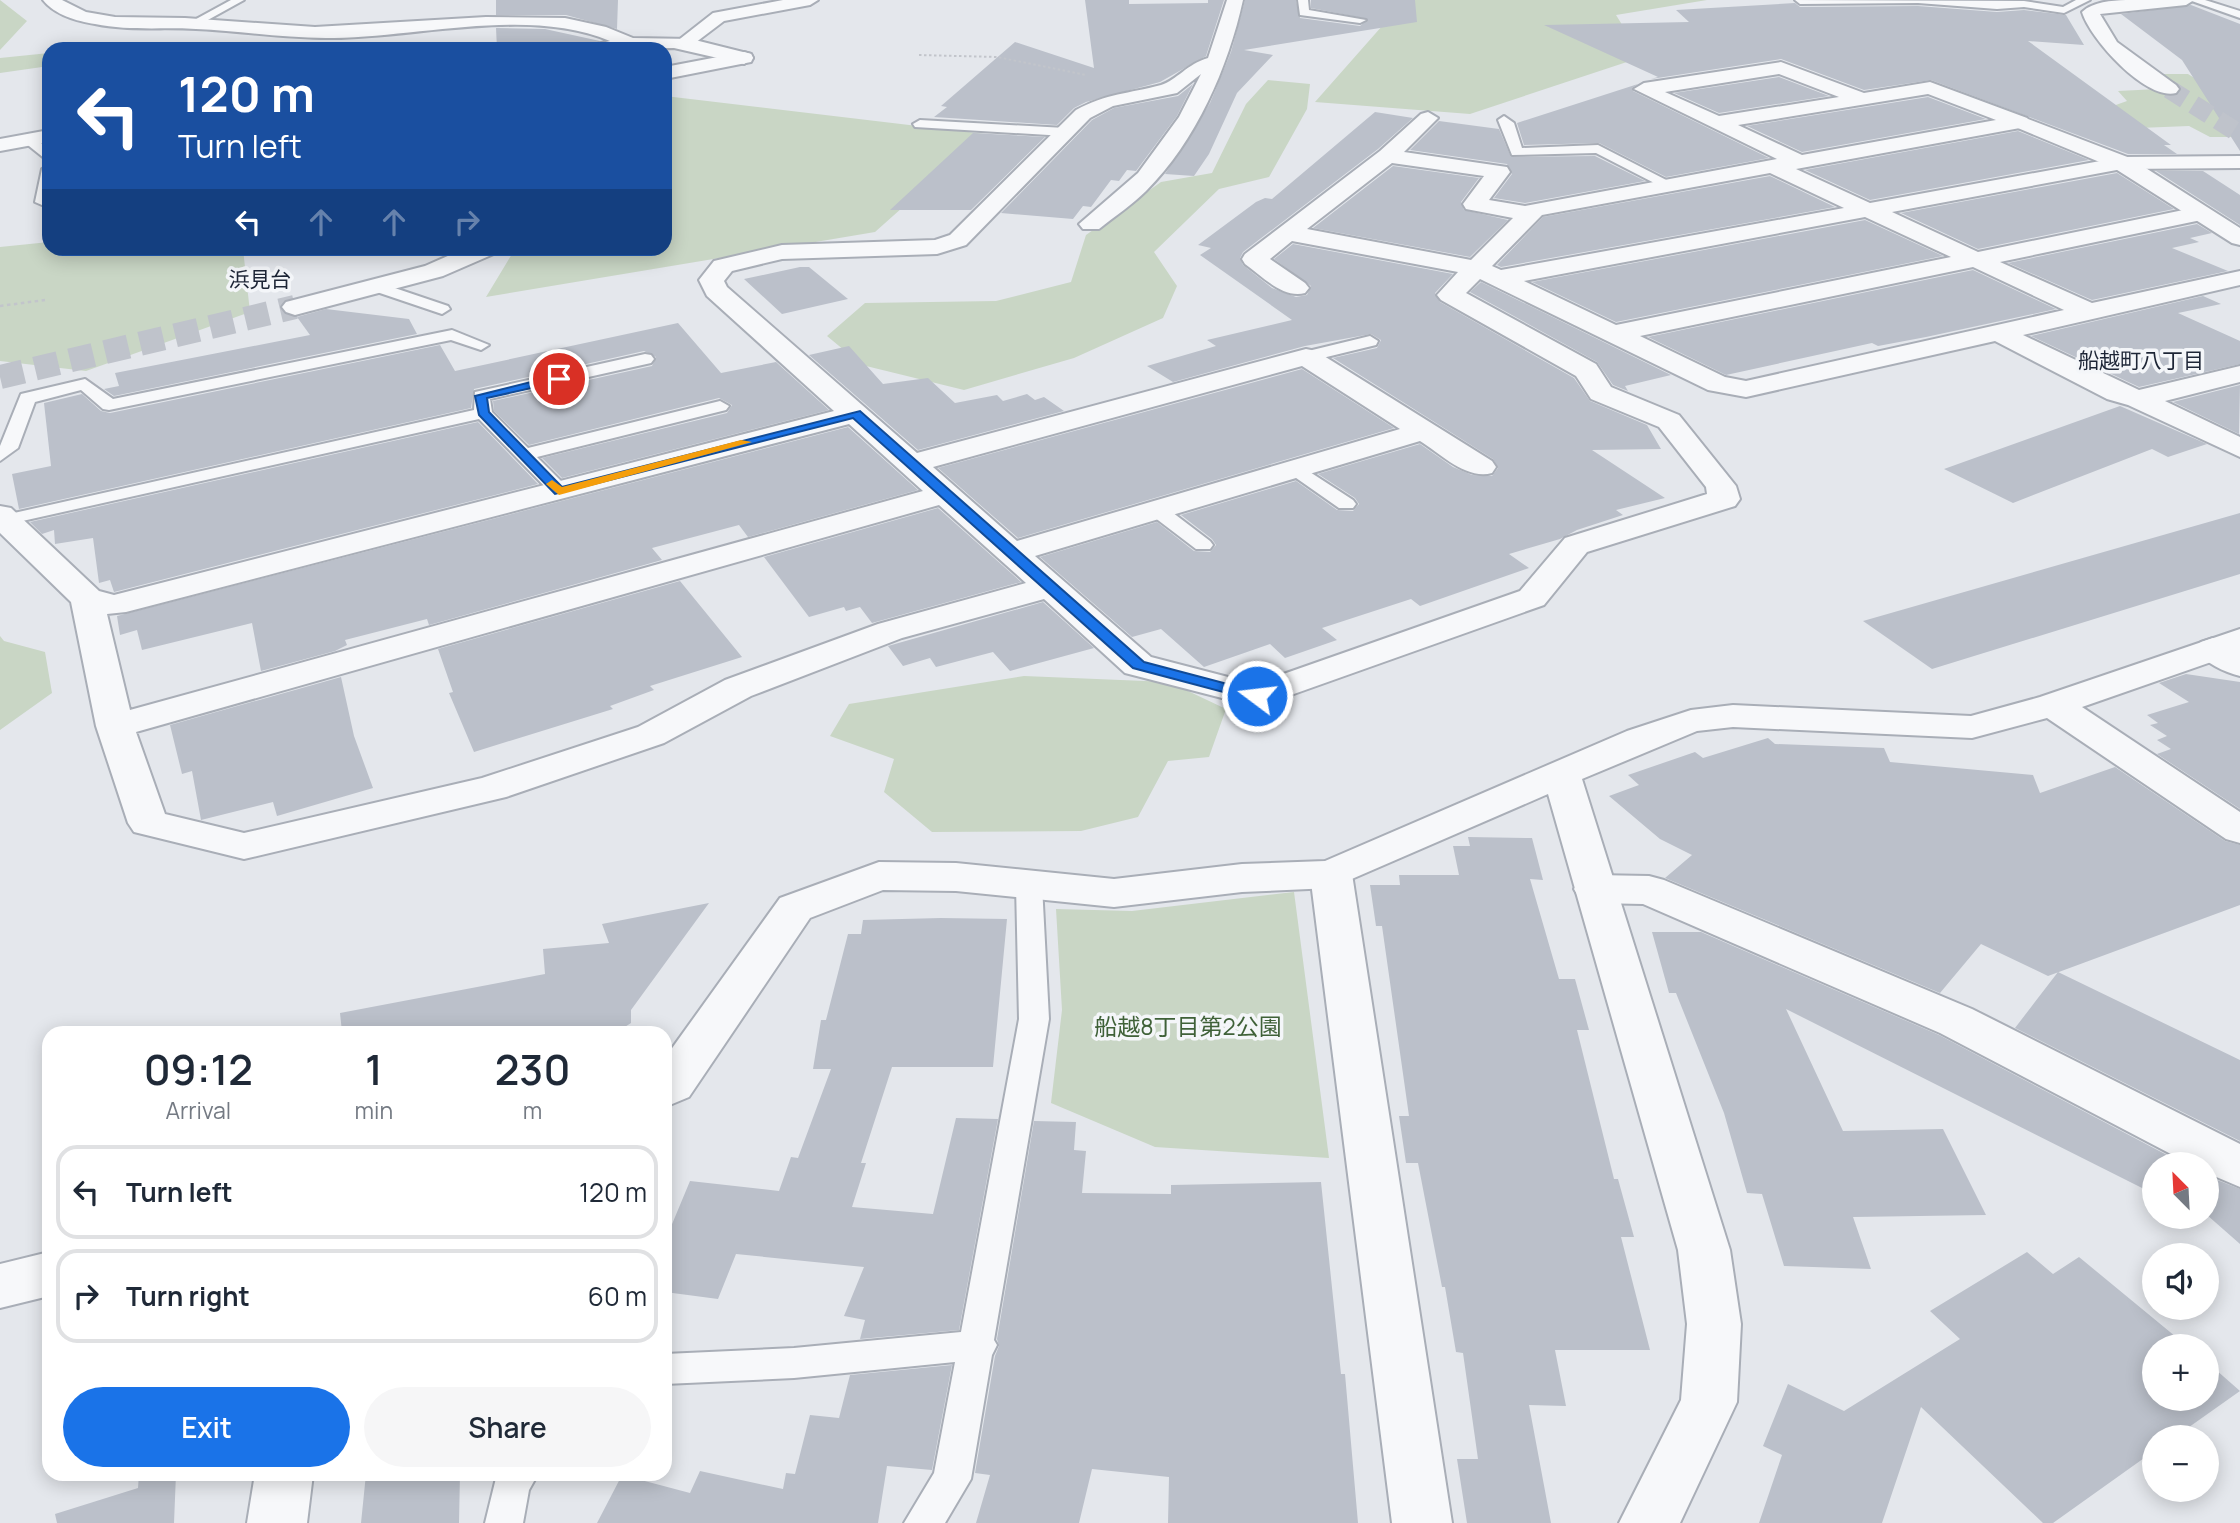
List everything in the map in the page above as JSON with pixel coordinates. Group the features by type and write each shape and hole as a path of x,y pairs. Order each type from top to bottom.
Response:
{"street":[{"path":"51,0 62,9 90,17 341,33 537,23 589,29 626,42"},
{"path":"685,42 719,17 810,0"},
{"path":"1091,224 1145,180 1178,133 1217,61 1235,0"},
{"path":"2169,89 2129,65 2092,23 2091,12 2104,7 2186,0"},
{"path":"672,42 685,42 744,58 672,72"},
{"path":"1217,61 1199,66 1170,89 1107,101 1083,114 958,240 937,247 782,252 723,266 711,280 716,291 1138,665 1257,696 1532,598 1576,545 1724,499 1721,486 1669,421 1601,394 1586,370 1450,295 1489,273 2122,163 2240,162"},
{"path":"1862,99 1781,68 1644,89 1715,123 1865,209 2090,312"},
{"path":"1715,123 1930,88 2122,163 2240,238"},
{"path":"1296,288 1254,258 1388,156 1427,118"},
{"path":"1489,273 1535,209 2020,122"},
{"path":"0,145 39,138"},
{"path":"1388,156 1499,172 1474,204 1529,214"},
{"path":"1616,333 2199,214"},
{"path":"1288,233 1489,273 1718,384 1746,389 2240,278"},
{"path":"295,307 435,271 470,256"},
{"path":"1999,333 2117,393 2138,399 2240,448"},
{"path":"911,464 1306,357 1480,467"},
{"path":"2138,399 2240,374"},
{"path":"2,518 87,599 114,605 856,414"},
{"path":"1012,553 1423,431"},
{"path":"115,726 945,494"},
{"path":"87,599 115,726 148,822 244,846 492,788 651,735 738,688 890,631 1051,587"},
{"path":"672,1084 795,908 879,876 956,877 1114,893 1242,878 1331,874 1691,721 1733,716 1972,727 2231,651"},
{"path":"2053,705 2240,830"},
{"path":"1561,774 1704,1250 1714,1324 1709,1402 1649,1523"},
{"path":"1331,874 1422,1523"},
{"path":"1595,889 1649,890 1956,1021 2240,1167"},
{"path":"0,1286 42,1276"},
{"path":"277,1523 283,1481"}],"lane":[{"path":"193,24 239,0"},
{"path":"1303,0 1304,13 1360,20"},
{"path":"1800,1 1918,0 1997,6 2024,5 2064,10 2085,0"},
{"path":"2194,0 2240,15"},
{"path":"1504,120 1508,123 1517,152 1598,149 1669,185"},
{"path":"920,124 1065,132"},
{"path":"377,286 442,309"},
{"path":"0,455 9,448 27,398 85,384 109,405 452,335 481,345"},
{"path":"1306,357 1370,341"},
{"path":"598,351 611,366"},
{"path":"559,491 483,413 481,396 645,359"},
{"path":"524,455 720,407"},
{"path":"2,518 483,413"},
{"path":"1296,469 1346,505"},
{"path":"1157,510 1203,545"},
{"path":"923,1523 952,1479 979,1345 1034,1019 1029,885"},
{"path":"672,1369 794,1363 979,1345"},
{"path":"504,1523 513,1481"}],"path":[{"path":"919,55 996,57 1158,91"},
{"path":"0,306 44,300"}],"green space":[{"path":"0,0 27,21 0,50"},
{"path":"1405,0 1707,0 1616,15 1642,57 1470,114 1315,102"},
{"path":"42,54 42,67 0,73 0,58"},
{"path":"2160,74 2188,74 2215,91 2240,137 2210,137 2189,126 2139,128 2113,106 2127,101 2118,91 2178,88"},
{"path":"1268,80 1310,84 1307,109 1269,177 1219,189 1154,252 1177,286 1163,318 1074,358 964,390 862,365 827,336 865,303 996,301 1071,282 1086,235 1161,182 1212,173 1246,104"},
{"path":"672,97 985,134 875,232 486,297 511,256 672,256"},
{"path":"42,243 42,256 244,256 250,312 86,371 0,361 0,247"},
{"path":"0,636 4,641 45,652 52,693 0,730"},
{"path":"1024,676 1169,682 1226,709 1209,757 1168,761 1138,817 1081,831 932,832 884,792 894,759 830,736 849,704"},
{"name":"船越8丁目第2公園","path":"1294,892 1329,1158 1155,1147 1051,1103 1062,1010 1056,909 1132,911"}],"building":[{"path":"496,0 618,0 617,29 566,15 496,15"},
{"path":"1085,0 1129,0 1129,4 1208,3 1208,0 1224,0 1206,56 1160,82 1086,102 1074,108 1057,125 934,117 947,107 941,106 1015,42 1094,68"},
{"path":"1245,0 1296,0 1300,18 1360,26 1368,19 1311,8 1311,0 1415,0 1417,22 1244,50 1273,55 1237,93 1209,154 1194,176 1165,174 1210,103 1231,52"},
{"path":"1795,3 1800,7 1918,6 1997,12 2024,10 2066,15 2084,45 2028,41 2171,145 2164,145 2177,154 2128,154 1931,80 1864,90 1781,59 1651,79 1658,77 1544,25 1689,22 1676,10"},
{"path":"2191,5 2240,24 2240,151 2182,60 2121,14"},
{"path":"496,28 545,29 600,41 599,42 497,42"},
{"path":"1779,77 1829,96 1719,113 1674,93"},
{"path":"1193,84 1177,116 1136,171 1127,170 1119,181 1111,180 1091,207 1083,206 1073,219 1001,213 1092,120 1114,108 1178,96"},
{"path":"1638,84 1632,88 1633,91 1769,158 1666,177 1599,143 1524,145 1517,123"},
{"path":"1928,97 1986,119 1802,152 1747,126"},
{"path":"1375,112 1413,118 1378,149 1243,252 1240,258 1243,265 1272,288 1296,297 1307,295 1311,286 1274,259 1293,244 1453,274 1435,293 1440,302 1574,378 1590,401 1647,425 1661,449 1592,450 1665,498 1616,510 1623,515 1577,530 1560,539 1509,554 1529,568 1420,606 1411,599 1322,628 1337,640 1285,658 1270,644 1204,667 1161,629 1132,637 1040,557 1157,522 1194,551 1210,552 1216,545 1212,539 1181,515 1296,481 1337,510 1353,511 1359,504 1355,498 1318,474 1420,444 1453,467 1472,475 1492,476 1498,468 1493,459 1333,358 1377,348 1381,340 1371,334 1305,346 1173,382 1147,366 1216,346 1207,340 1292,320 1200,255 1211,248 1198,245 1256,202 1265,198 1272,199"},
{"path":"1439,121 1499,129 1511,157 1595,156 1645,181 1525,203 1494,198 1512,174 1507,164 1410,150"},
{"path":"2018,131 2089,160 1870,200 1805,170"},
{"path":"973,133 1045,137 971,210 890,210"},
{"path":"1393,166 1479,178 1461,202 1464,210 1508,220 1470,257 1313,228"},
{"path":"2156,171 2203,171 2240,195 2240,225"},
{"path":"2117,173 2174,209 1978,249 1901,213"},
{"path":"1770,176 1835,207 1501,267 1497,265 1543,217"},
{"path":"1865,220 1943,256 1616,322 1532,282"},
{"path":"2197,224 2212,233 2190,238 2199,242 2172,248 2228,271 2092,300 2008,263"},
{"path":"809,267 848,299 782,314 744,279"},
{"path":"1973,270 2056,309 1878,346 1872,343 1726,375 1648,337"},
{"path":"1481,282 1671,375 1625,386 1628,391 1613,385 1597,362 1470,292"},
{"path":"2203,296 2221,304 2178,313 2240,341 2240,364 2139,387 2031,336"},
{"path":"326,309 409,319 417,334 114,396 104,389 119,386 115,373 310,335 297,317"},
{"path":"678,323 721,373 776,362 829,410 562,478 542,458 727,413 732,405 719,398 529,445 494,411 493,401 652,366 656,357 644,351 474,389 471,408 19,509 12,474 51,466 44,403 82,394 101,411 110,413 440,345 455,371"},
{"path":"849,346 883,384 928,378 955,403 997,395 1003,401 1027,394 1035,400 1044,397 1064,411 918,450 809,355"},
{"path":"1302,369 1394,428 1018,538 938,468"},
{"path":"2240,385 2239,434 2173,402"},
{"path":"2120,406 2207,444 2168,457 2152,449 2013,503 1944,469"},
{"path":"478,422 538,484 114,592 110,580 99,583 93,538 55,544 54,530 42,534 30,522"},
{"path":"848,427 918,490 748,537 739,525 652,548 662,560 429,625 427,619 345,640 347,645 335,651 261,671 252,623 142,650 137,630 120,635 117,616"},
{"path":"938,508 1021,582 872,623 860,607 846,611 844,607 809,617 764,557"},
{"path":"2240,513 2240,574 1932,669 1863,621"},
{"path":"680,581 742,657 650,686 654,690 610,706 613,709 474,752 449,693 453,692 438,649"},
{"path":"1043,602 1094,648 1010,671 993,652 936,667 930,658 903,666 888,646"},
{"path":"2186,674 2240,682 2240,809 2157,754 2171,749 2157,740 2167,736 2150,725 2158,723 2147,715 2189,702 2159,683"},
{"path":"341,677 354,736 373,788 277,816 273,802 201,820 192,771 182,774 170,725"},
{"path":"1768,738 1775,744 1884,748 1890,762 2033,775 2040,793 2115,767 2225,841 2240,845 2240,905 2048,976 1981,944 1940,993 1665,878 1692,855 1660,839 1609,796 1639,785 1628,775 1695,752 1703,758"},
{"path":"1468,837 1532,838 1543,880 1530,879 1559,979 1575,979 1589,1030 1577,1030 1614,1179 1618,1179 1634,1237 1621,1237 1650,1350 1555,1350 1566,1406 1529,1405 1551,1523 1467,1523 1457,1459 1478,1459 1463,1353 1456,1352 1418,1163 1406,1163 1399,1116 1409,1116 1382,926 1376,926 1370,885 1400,885 1399,875 1459,875 1453,846 1470,846"},
{"path":"709,903 631,1010 631,1023 626,1026 341,1026 340,1013 545,974 543,949 609,943 602,924"},
{"path":"1007,919 993,1067 892,1067 861,1163 866,1163 852,1207 933,1214 956,1118 998,1119 959,1330 860,1339 865,1320 844,1316 864,1267 736,1254 718,1299 672,1293 672,1224 690,1181 779,1191 791,1157 798,1158 831,1069 813,1069 821,1020 826,1020 848,934 861,934 863,920"},
{"path":"1652,932 1701,932 1939,1035 2161,1152 2142,1152 2142,1188 1786,1009 1843,1131 1943,1129 1986,1215 1853,1217 1871,1269 1784,1266 1762,1194 1747,1193 1724,1113 1676,993 1669,993"},
{"path":"2058,972 2240,1060 2240,1141 2015,1028"},
{"path":"1034,1121 1076,1122 1074,1150 1086,1151 1082,1193 1171,1194 1171,1185 1321,1182 1341,1374 1345,1374 1358,1523 1168,1523 1169,1477 1092,1469 1079,1523 976,1523 990,1475 975,1473 999,1346 997,1339"},
{"path":"2219,1181 2240,1189 2240,1244 2219,1226"},
{"path":"2027,1252 2053,1274 2079,1257 2142,1309 2142,1320 2155,1320 2172,1334 2142,1334 2142,1411 2212,1411 2192,1425 2142,1425 2142,1460 2053,1523 2043,1523 1921,1407 1882,1523 1759,1523 1782,1455 1763,1446 1788,1384 1844,1411 1960,1339 1930,1311"},
{"path":"952,1365 932,1470 887,1466 878,1523 597,1523 619,1481 645,1481 690,1493 700,1471 783,1489 786,1473 795,1474 810,1415 839,1418 850,1375"},
{"path":"2219,1373 2240,1391 2219,1406"},
{"path":"138,1481 176,1481 174,1523 57,1523 55,1514 138,1488"},
{"path":"365,1481 460,1481 459,1523 361,1523"}],"tunnel":[{"path":"2169,89 2240,134"},
{"path":"0,377 295,307"}],"slow traffic":[{"path":"552,484 559,491 746,442"}],"district":[{"name":"浜見台","path":"260,280"},
{"name":"船越町八丁目","path":"2141,361"}],"route":[{"path":"559,379 481,396 483,413 559,491 856,414 1138,665 1257,696"}]}
